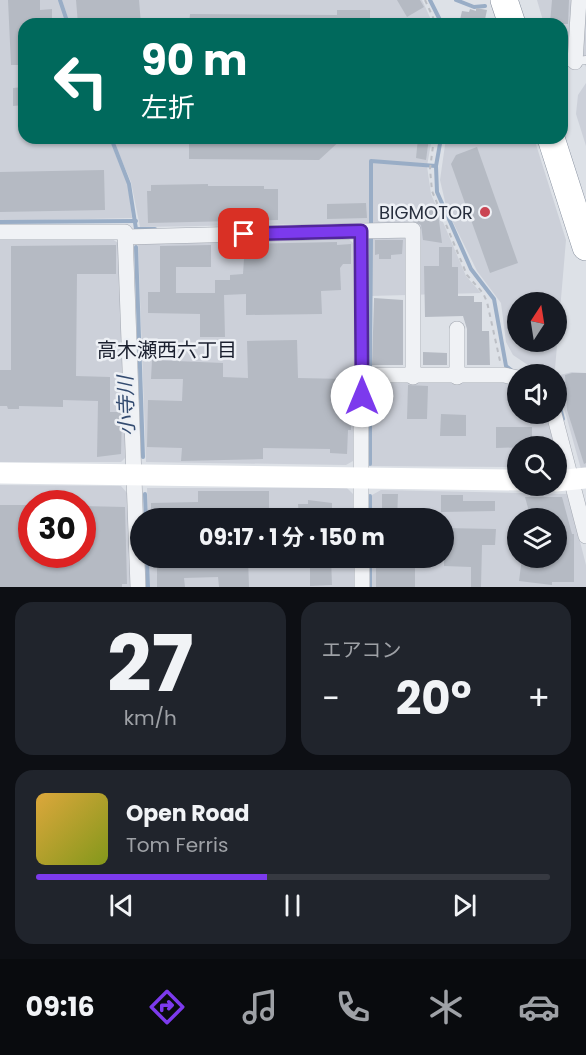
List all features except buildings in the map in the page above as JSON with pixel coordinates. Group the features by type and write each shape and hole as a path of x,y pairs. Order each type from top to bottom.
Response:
{"highway":[{"path":"504,0 510,18"},
{"path":"523,0 529,18"},
{"path":"568,138 586,193"},
{"path":"553,144 586,247"}],"street":[{"path":"574,62 579,7"},
{"path":"126,237 413,230 413,377"},
{"path":"361,508 367,375 368,231"},
{"path":"0,232 125,232 138,587"},
{"path":"458,329 458,377"},
{"path":"367,375 507,377"},
{"path":"557,424 586,536"},
{"path":"0,473 507,480"},
{"path":"362,568 362,587"}],"path":[{"path":"425,0 433,18"},
{"path":"433,144 430,169 432,192 463,265 488,302 507,364"}],"shaded area":[{"path":"0,0 59,0 65,18 18,18 18,144 111,144 128,185 132,218 0,221"},
{"path":"62,0 422,0 430,18 68,18"},
{"path":"537,0 586,0 586,67 580,53 568,45 568,18 542,18"},
{"path":"586,83 586,146 576,114 578,95"},
{"path":"115,144 431,144 427,166 431,194 466,276 481,293 370,296 370,223 140,227 131,182"},
{"path":"445,144 536,144 566,240 562,292 507,292 507,344 501,303 477,271 447,210 440,180"},
{"path":"348,238 356,246 353,461 346,465 146,462 138,243"},
{"path":"112,239 121,245 126,457 121,462 0,462 0,240"},
{"path":"511,352 556,352 555,364 526,364"},
{"path":"567,373 586,373 586,468 581,469 567,419"},
{"path":"372,381 507,381 507,424 552,424 555,436 507,436 507,467 371,466"},
{"path":"0,485 121,486 127,493 131,587 0,587"},
{"path":"147,488 347,488 353,494 354,508 148,508"},
{"path":"381,490 507,493 507,496 567,496 568,494 586,565 586,587 372,587 372,568 454,568 454,508 372,508 372,495"},
{"path":"149,568 354,568 354,587 150,587"}],"waterway":[{"name":"小寺川","path":"60,0 66,18"},
{"path":"430,0 439,18"},
{"path":"456,0 474,7 485,6"},
{"name":"小寺川","path":"113,144 129,184 136,229 155,229"},
{"path":"440,144 436,166 437,192 471,269 494,299 507,367"},
{"path":"371,228 371,161 436,166"},
{"path":"0,222 136,221"},
{"path":"370,372 371,235"},
{"name":"小寺川","path":"136,247 143,457"},
{"path":"370,379 370,464"},
{"path":"145,494 146,508"},
{"path":"370,496 370,508"},
{"path":"147,568 148,587"},
{"path":"370,568 370,587"}],"place":[{"name":"BIGMOTOR","path":"485,212"}],"district":[{"name":"高木瀬西六丁目","path":"167,350"}],"route":[{"path":"244,234 361,231 362,396"}]}
